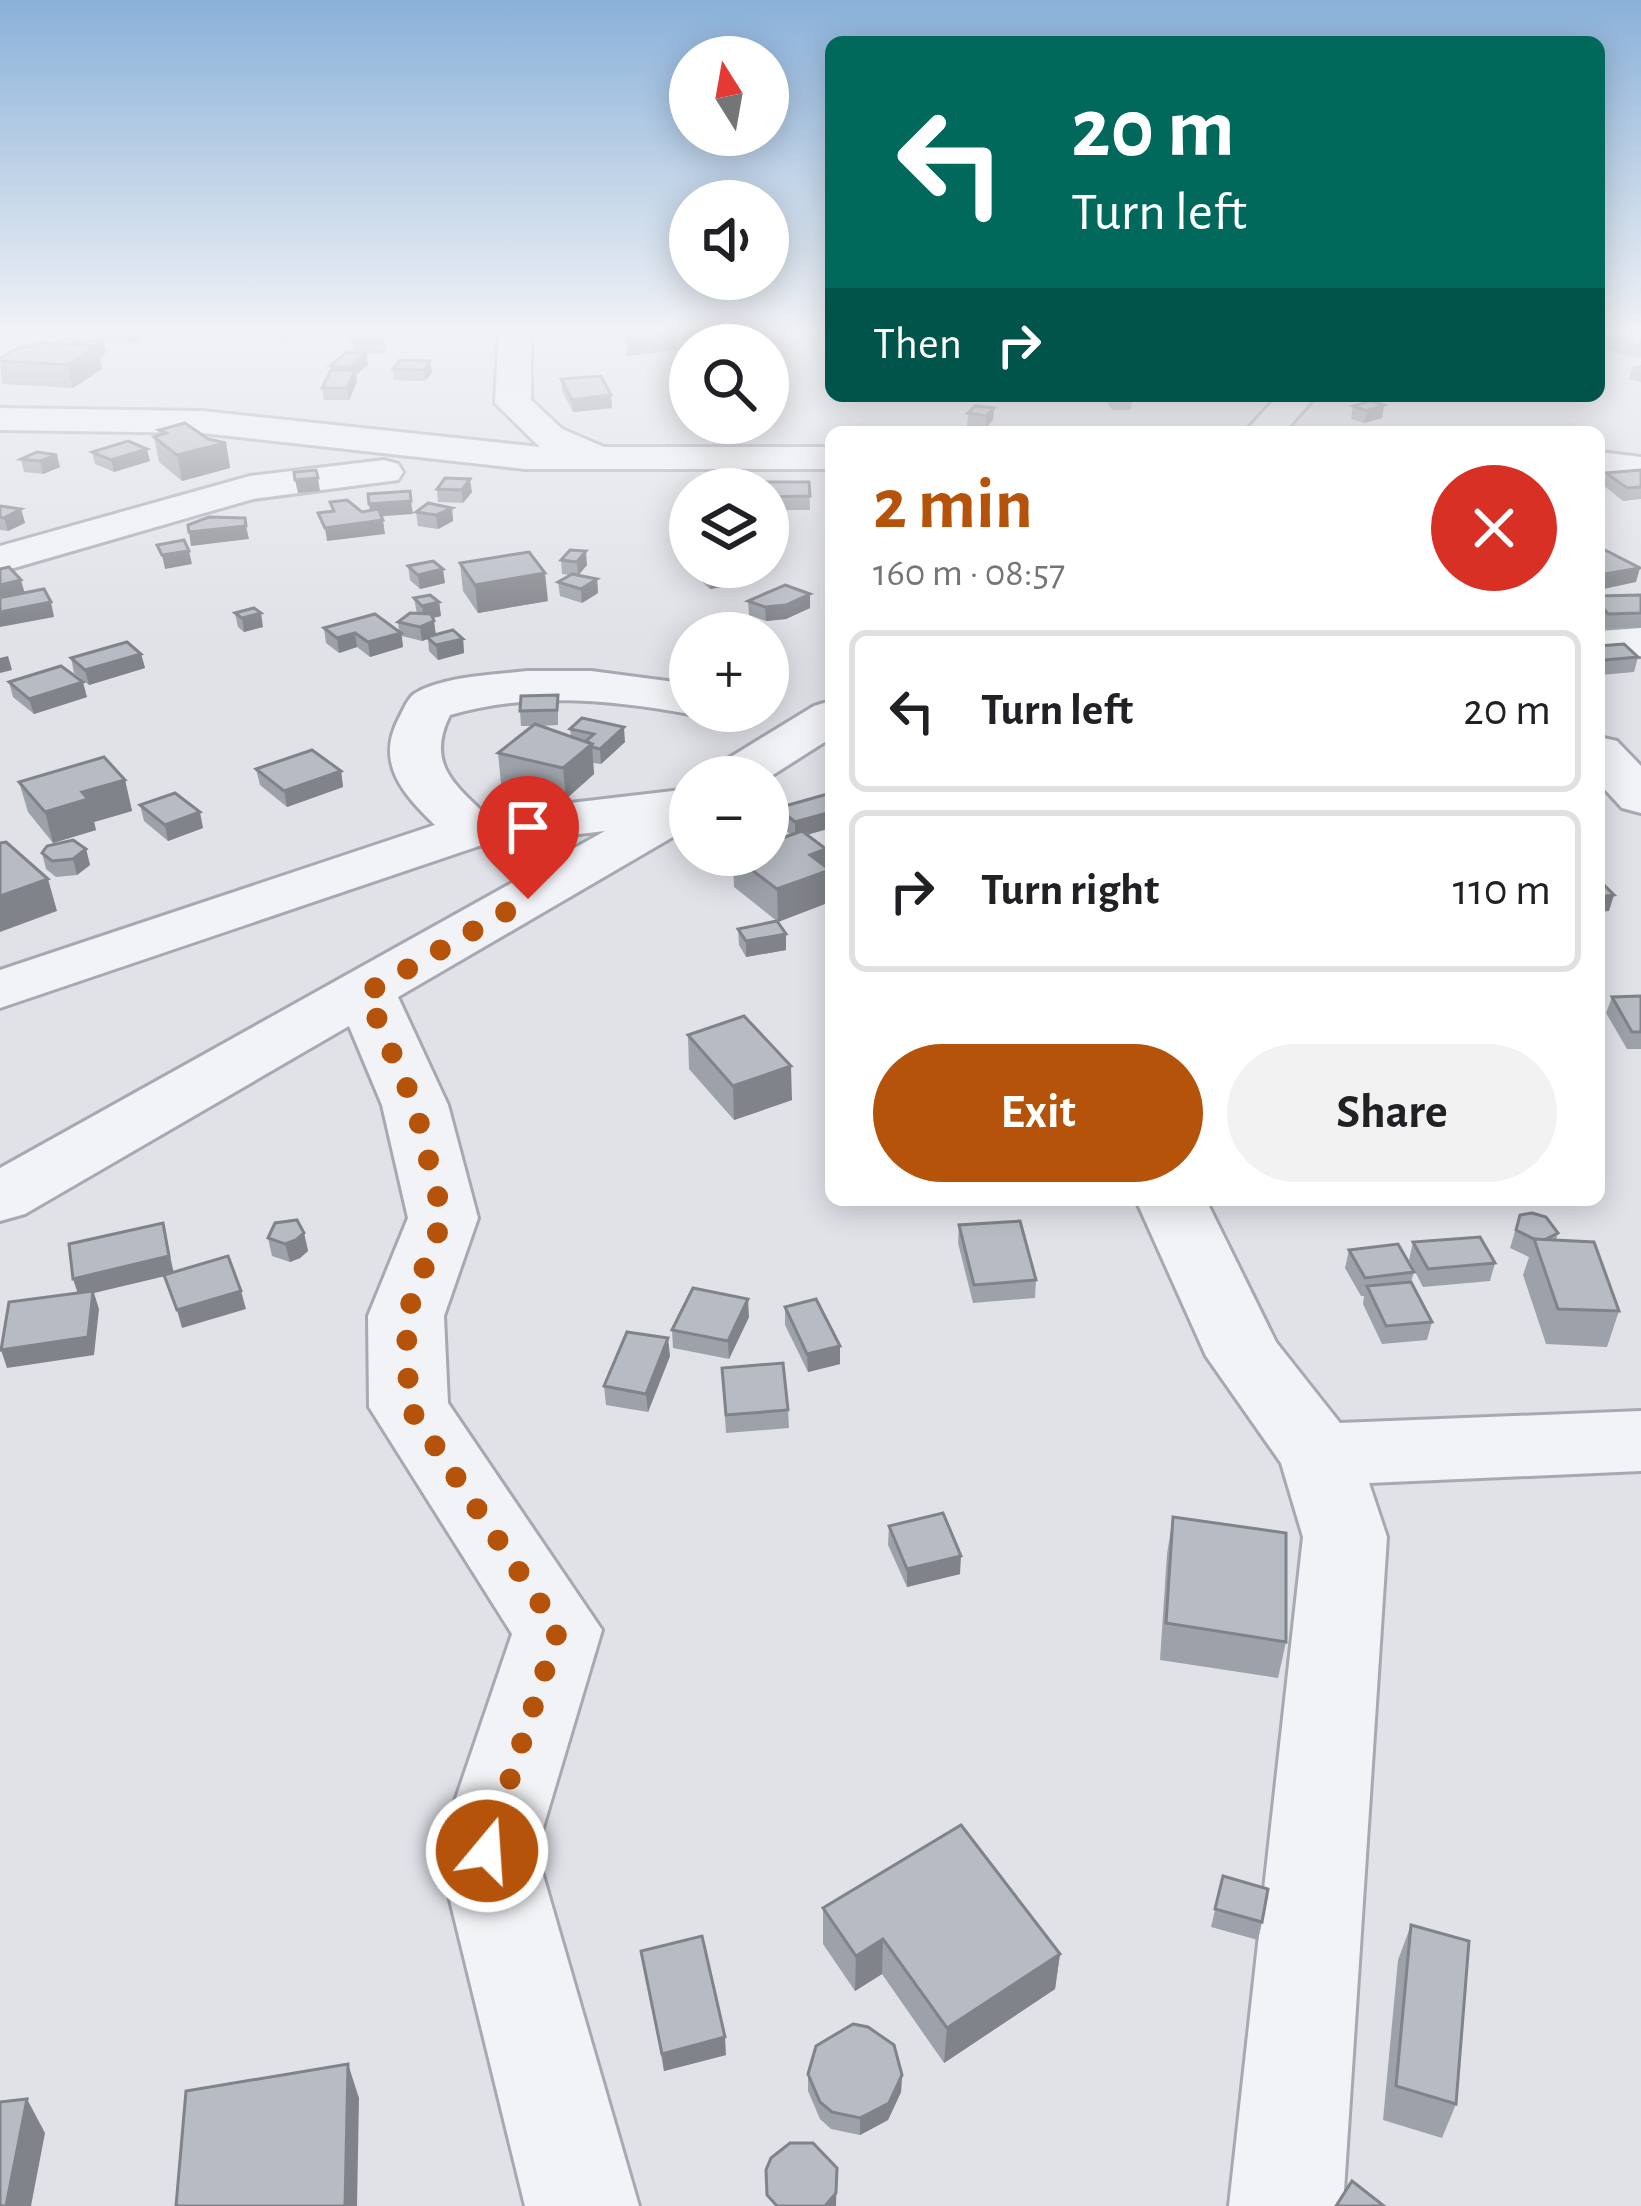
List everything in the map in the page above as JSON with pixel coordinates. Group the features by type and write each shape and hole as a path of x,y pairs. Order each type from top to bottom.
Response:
{"street":[{"path":"291,432 525,458"},
{"path":"544,432 600,458"},
{"path":"0,559 289,481 525,458 825,458"},
{"path":"1605,465 1641,469"},
{"path":"1605,645 1641,642"},
{"path":"471,831 418,778 410,754 416,729 430,705 476,690 541,682 615,684 669,695"},
{"path":"789,718 825,724"},
{"path":"770,756 825,725"},
{"path":"0,990 471,831 669,807"},
{"path":"0,1198 669,817"},
{"path":"366,993 415,1106 443,1218 406,1316 409,1407 558,1630 487,1851 582,2206"},
{"path":"1174,1206 1244,1356 1319,1454 1345,1538 1286,2206"},
{"path":"1319,1454 1641,1441"}],"building":[{"path":"198,432 226,443 177,455 154,437"},
{"path":"128,441 147,449 111,460 92,452"},
{"path":"37,452 57,455 40,461 21,459"},
{"path":"316,470 318,478 295,480 294,472"},
{"path":"1641,470 1641,487 1627,488 1606,473"},
{"path":"445,478 470,479 462,490 437,489"},
{"path":"789,482 809,482 810,496 789,496"},
{"path":"410,491 411,501 369,504 368,494"},
{"path":"347,500 362,512 378,509 383,520 325,528 318,513 334,511 330,502"},
{"path":"428,503 452,508 436,515 416,512"},
{"path":"1,506 21,509 4,518"},
{"path":"209,517 245,518 246,526 189,532 188,525"},
{"path":"184,540 189,551 162,555 157,545"},
{"path":"570,550 586,551 577,562 561,560"},
{"path":"1605,550 1640,568 1605,574"},
{"path":"529,552 545,573 475,585 460,563"},
{"path":"433,561 443,569 418,575 408,566"},
{"path":"9,567 21,580 0,585 0,569"},
{"path":"572,574 597,579 581,589 558,582"},
{"path":"789,586 810,594 786,605 765,607 748,601"},
{"path":"44,589 51,602 0,612 0,590 3,597"},
{"path":"430,595 439,602 422,606 414,598"},
{"path":"1641,595 1641,613 1608,614 1605,596"},
{"path":"254,608 261,613 242,618 235,613"},
{"path":"410,613 431,614 434,621 420,627 398,622"},
{"path":"375,614 401,633 368,642 355,633 337,638 324,628"},
{"path":"453,630 463,639 436,645 427,637"},
{"path":"127,642 141,654 85,670 71,658"},
{"path":"1624,644 1638,657 1605,660 1605,646"},
{"path":"61,666 83,682 29,699 9,682"},
{"path":"558,695 557,710 520,711 521,696"},
{"path":"582,718 624,727 600,749 586,741 594,734 570,729"},
{"path":"535,724 592,744 563,768 498,753"},
{"path":"312,750 341,771 284,791 256,769"},
{"path":"104,757 125,780 82,792 88,799 45,812 19,782"},
{"path":"175,793 200,812 165,825 140,805"},
{"path":"825,795 825,814 795,822 789,817 789,805"},
{"path":"802,831 825,848 810,855 825,866 825,872 777,889 760,876 789,876 789,836"},
{"path":"73,840 86,849 73,859 52,861 42,853 47,846"},
{"path":"6,842 48,879 0,896 0,843"},
{"path":"777,921 786,934 746,941 738,929"},
{"path":"1641,996 1641,1032 1632,1032 1612,997"},
{"path":"744,1016 791,1066 733,1086 688,1035"},
{"path":"1520,1215 1546,1217 1558,1233 1544,1240 1516,1230"},
{"path":"297,1220 304,1233 296,1240 285,1244 268,1238 275,1223"},
{"path":"1020,1221 1036,1280 974,1285 959,1225"},
{"path":"163,1223 169,1256 73,1279 69,1244"},
{"path":"1480,1237 1495,1263 1428,1269 1413,1242"},
{"path":"1534,1239 1594,1242 1619,1311 1558,1309"},
{"path":"1398,1244 1414,1272 1365,1278 1349,1250"},
{"path":"228,1256 241,1291 177,1310 164,1275"},
{"path":"1411,1282 1432,1322 1386,1326 1367,1286"},
{"path":"693,1288 748,1299 728,1341 672,1330"},
{"path":"93,1291 88,1337 1,1350 9,1302"},
{"path":"816,1299 840,1346 807,1354 785,1307"},
{"path":"627,1332 668,1338 646,1394 604,1386"},
{"path":"783,1363 788,1410 726,1415 722,1368"},
{"path":"943,1513 961,1556 907,1569 889,1526"},
{"path":"1173,1517 1286,1533 1286,1642 1166,1623"},
{"path":"961,1825 1060,1954 947,2028 883,1939 856,1956 823,1908"},
{"path":"1223,1876 1268,1889 1262,1922 1215,1909"},
{"path":"1411,1925 1469,1941 1456,2104 1396,2086"},
{"path":"702,1936 725,2037 662,2054 641,1951"},
{"path":"853,2024 868,2027 894,2045 902,2075 889,2103 860,2118 832,2112 820,2102 808,2074 816,2046"},
{"path":"348,2064 345,2206 176,2206 186,2091"},
{"path":"27,2099 6,2206 0,2206 0,2102"},
{"path":"790,2143 813,2143 837,2168 836,2193 825,2206 777,2206 767,2195 766,2170 771,2158"},
{"path":"1352,2181 1384,2206 1336,2206"}],"route":[{"path":"487,1851 558,1630 409,1407 406,1316 443,1218 415,1106 366,993 528,899"}]}
